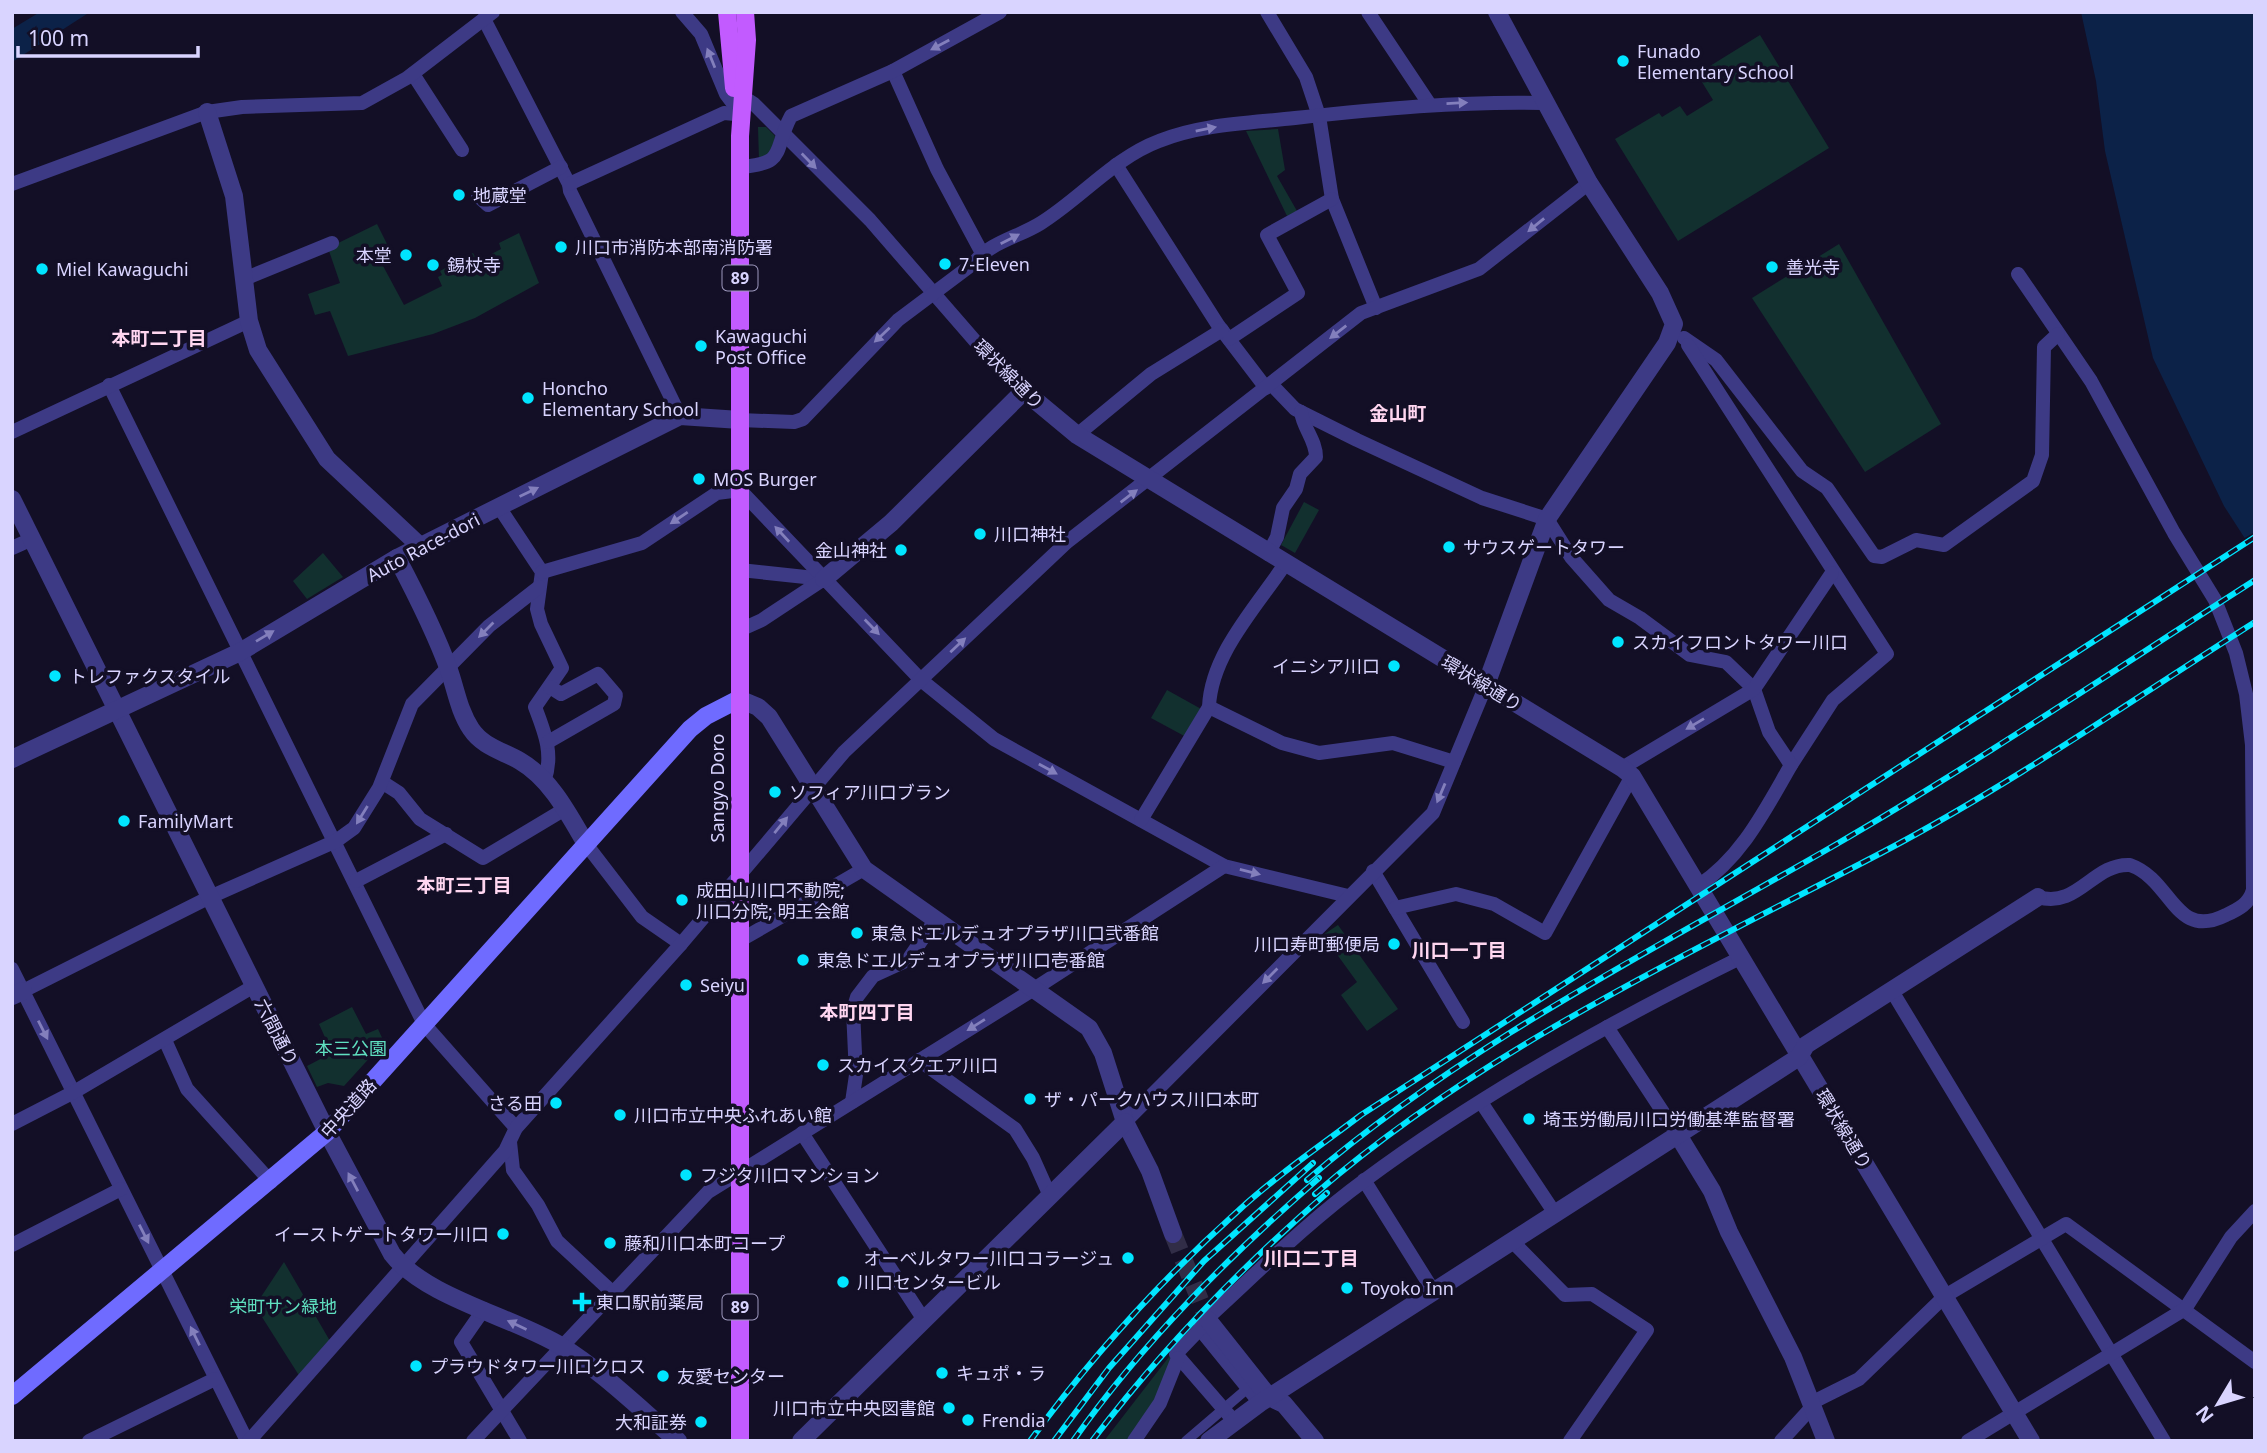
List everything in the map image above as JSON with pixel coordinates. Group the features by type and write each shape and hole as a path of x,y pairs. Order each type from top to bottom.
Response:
{"main road":[{"name":"Sangyo Doro","path":"727,12 740,136 740,1441"},
{"name":"Sangyo Doro","path":"738,106 747,40 745,12"},
{"name":"中央道路","path":"12,1396 271,1182 327,1132 690,729 706,716 739,699"}],"street":[{"path":"569,184 738,106 726,94 701,34 682,12"},
{"path":"740,167 766,165 774,159 782,133 791,116 893,71 1000,12"},
{"path":"1267,12 1306,77 1319,116 1332,199 1376,308"},
{"path":"1368,12 1430,105"},
{"path":"1497,12 1589,183 1832,573 1887,654 1833,700 1754,828 1723,868 1698,886"},
{"path":"12,184 207,112 242,107 362,103 413,74 488,16 636,331 680,416 794,422 803,419 864,352 974,263 982,253 1040,223 1116,165 1157,141 1228,125 1430,105 1544,103"},
{"path":"893,71 937,169 982,253"},
{"path":"413,74 461,150"},
{"name":"環状線通り","path":"738,106 754,104 870,220 976,342 1024,391 1077,435 1627,772 2031,1441"},
{"path":"207,112 234,196 248,321 258,350 327,459 420,545"},
{"path":"1116,165 1225,334 1269,386 1301,412 1482,498 1547,519 1571,557 1609,600 1640,618 1690,655 1713,657 1726,663 1754,689 1769,732 1791,765"},
{"path":"478,196 488,205 561,167"},
{"path":"12,970 18,993 74,1093 248,1441 505,1151 513,1135 681,944 813,786 1067,542 1361,313 1479,269 1589,183"},
{"path":"1077,435 1151,374 1298,293 1267,235 1332,199"},
{"path":"244,279 332,243"},
{"path":"1186,1441 1229,1414 1269,1398 1556,1215 1799,1057 1806,1045 2038,897 2062,900 2109,869 2130,865 2153,878 2185,917 2203,924 2239,909 2251,898 2252,746 2246,694 2236,653 2215,600 2174,533 2091,381 2018,274"},
{"path":"12,432 248,321"},
{"path":"1679,331 1716,360 1802,471 1827,488 1874,556 1882,557 1916,540 1944,545 2033,481 2042,455 2045,347 2058,334"},
{"path":"802,1441 1433,813 1486,685 1547,519 1667,343 1679,331"},
{"path":"109,386 356,881 424,1024 513,1135 513,1170 538,1205 556,1241 612,1292"},
{"path":"740,630 762,620 824,579 891,523 1024,391"},
{"path":"1268,554 1277,537 1283,508 1296,489 1300,474 1316,457 1316,446 1303,423 1301,412"},
{"name":"Auto Race-dori","path":"12,759 240,652 420,545 680,416"},
{"path":"18,993 210,897 336,841 354,828 382,782 412,704 449,670 489,625 540,579 642,543 718,493 740,490 921,680 995,739 1224,866 1348,896"},
{"name":"六間通り","path":"12,499 327,1132 382,1237 402,1267 428,1283 563,1347 674,1439"},
{"path":"499,507 540,579 537,609 541,624 562,668 535,707 548,742 548,771 544,782"},
{"path":"12,548 32,539"},
{"path":"397,558 422,605 449,670 461,711 472,731 500,753 520,761 544,782 565,809 586,844 642,917 681,944"},
{"path":"1141,820 1209,707 1210,694 1223,656 1285,564"},
{"path":"740,570 824,579"},
{"path":"1395,908 1456,894 1494,904 1545,933 1627,772 1754,689 1832,573"},
{"path":"548,742 614,704 616,700 616,695 598,674 561,694 550,687"},
{"path":"739,699 758,707 769,717 864,869 1089,1028 1103,1053 1125,1122 1150,1171 1173,1234"},
{"path":"1209,707 1282,743 1319,753 1393,743 1454,762"},
{"path":"382,782 399,793 420,819 483,858 565,809"},
{"path":"356,881 446,834"},
{"path":"481,1438 503,1409 699,1201 1224,866"},
{"path":"739,941 864,869"},
{"path":"1373,871 1463,1022"},
{"path":"852,1102 856,1075 853,1010 857,997 873,976 908,960 936,919"},
{"path":"1229,1414 1176,1354 1207,1320 1307,1227 1364,1181 1482,1102 1607,1027 1740,958"},
{"path":"12,1124 74,1093 254,986"},
{"path":"1892,990 2164,1441"},
{"path":"1607,1027 1712,1191 1729,1232 1793,1357 1826,1441"},
{"path":"165,1040 187,1089 271,1182"},
{"path":"919,1060 1015,1129 1033,1158 1050,1196"},
{"path":"1482,1102 1556,1215"},
{"path":"802,1133 924,1320"},
{"path":"1364,1181 1434,1292"},
{"path":"12,1244 121,1189"},
{"path":"1968,1441 2112,1356 2185,1309 2231,1237 2255,1211"},
{"path":"1781,1441 1812,1405 1859,1379 1945,1296 2066,1224 2255,1362"},
{"path":"1513,1242 1565,1295 1592,1294 1647,1330 1576,1438"},
{"path":"484,1309 461,1342 520,1441"},
{"path":"1207,1320 1248,1388 1284,1404 1315,1441"},
{"path":"1207,1320 1269,1398"},
{"path":"1134,1441 1160,1403 1178,1358"},
{"path":"89,1441 215,1379"},
{"path":"1209,1441 1248,1388"}],"green space":[{"path":"1760,35 1829,148 1678,241 1615,139 1659,113 1662,117 1680,106 1687,116 1713,100 1697,74"},
{"path":"758,127 766,127 775,136 772,153 759,160"},
{"path":"1278,129 1285,170 1277,176 1297,211 1287,216 1246,131"},
{"path":"377,224 387,244 382,248 387,261 382,264 404,305 442,286 438,277 442,275 440,271 473,253 478,261 501,249 499,243 519,233 539,283 475,318 433,334 348,356 330,311 315,315 308,294 340,283 328,248"},
{"path":"1839,244 1941,424 1865,472 1752,298"},
{"path":"1304,502 1319,510 1295,553 1281,545"},
{"path":"323,553 343,577 307,599 293,581"},
{"path":"1167,690 1203,710 1188,738 1151,718"},
{"path":"1338,925 1398,1009 1367,1031 1341,995 1357,982 1323,935"},
{"name":"本三公園","path":"352,1007 366,1034 378,1029 384,1042 344,1086 328,1083 317,1087 307,1066 332,1053 319,1024"},
{"name":"栄町サン緑地","path":"284,1262 330,1341 300,1377 255,1306"},
{"path":"1172,1353 1174,1357 1155,1400 1126,1441 1104,1441"}],"water":[{"path":"40,12 90,12 12,62 12,29"},
{"path":"2081,12 2255,12 2255,554 2224,506 2153,358 2105,151 2096,81"}],"pier":[{"path":"2255,532 2255,554 2252,556 2241,540"}],"tunnel":[{"path":"1173,1234 1208,1320"}],"railway":[{"path":"1030,1441 1102,1350 1182,1264 1267,1186 1361,1115 2255,537"},
{"path":"1307,1180 1368,1131 1496,1042 1630,961 1888,813 2255,580"},
{"path":"1315,1194 1447,1093 1517,1049 1662,967 1931,826 2025,770 2255,622"},
{"path":"1054,1441 1109,1368 1204,1261 1313,1163"},
{"path":"1073,1441 1128,1369 1188,1302 1252,1238 1319,1178"},
{"path":"1092,1441 1146,1374 1203,1311 1263,1250 1327,1193"}],"place":[{"name":"Funado Elementary School","path":"1623,61"},
{"name":"地蔵堂","path":"459,195"},
{"name":"川口市消防本部南消防署","path":"561,247"},
{"name":"本堂","path":"406,255"},
{"name":"7-Eleven","path":"945,264"},
{"name":"錫杖寺","path":"433,265"},
{"name":"善光寺","path":"1772,267"},
{"name":"Miel Kawaguchi","path":"42,269"},
{"name":"Kawaguchi Post Office","path":"701,346"},
{"name":"Honcho Elementary School","path":"528,398"},
{"name":"MOS Burger","path":"699,479"},
{"name":"川口神社","path":"980,534"},
{"name":"サウスゲートタワー","path":"1449,547"},
{"name":"金山神社","path":"901,550"},
{"name":"スカイフロントタワー川口","path":"1618,642"},
{"name":"イニシア川口","path":"1394,666"},
{"name":"トレファクスタイル","path":"55,676"},
{"name":"ソフィア川口ブラン","path":"775,792"},
{"name":"FamilyMart","path":"124,821"},
{"name":"成田山川口不動院; 川口分院; 明王会館","path":"682,900"},
{"name":"東急ドエルデュオプラザ川口弐番館","path":"857,933"},
{"name":"川口寿町郵便局","path":"1394,944"},
{"name":"東急ドエルデュオプラザ川口壱番館","path":"803,960"},
{"name":"Seiyu","path":"686,985"},
{"name":"スカイスクエア川口","path":"823,1065"},
{"name":"ザ・パークハウス川口本町","path":"1030,1099"},
{"name":"さる田","path":"556,1103"},
{"name":"川口市立中央ふれあい館","path":"620,1115"},
{"name":"埼玉労働局川口労働基準監督署","path":"1529,1119"},
{"name":"フジタ川口マンション","path":"686,1175"},
{"name":"イーストゲートタワー川口","path":"503,1234"},
{"name":"藤和川口本町コープ","path":"610,1243"},
{"name":"オーベルタワー川口コラージュ","path":"1128,1258"},
{"name":"川口センタービル","path":"843,1282"},
{"name":"Toyoko Inn","path":"1347,1288"},
{"name":"東口駅前薬局","path":"582,1302"},
{"name":"プラウドタワー川口クロス","path":"416,1366"},
{"name":"キュポ・ラ","path":"942,1373"},
{"name":"友愛センター","path":"663,1376"},
{"name":"川口市立中央図書館","path":"949,1408"},
{"name":"Frendia","path":"968,1420"},
{"name":"大和証券","path":"701,1422"}],"district":[{"name":"本町二丁目","path":"159,338"},
{"name":"金山町","path":"1398,413"},
{"name":"本町三丁目","path":"464,885"},
{"name":"川口一丁目","path":"1459,950"},
{"name":"本町四丁目","path":"867,1012"},
{"name":"川口二丁目","path":"1311,1258"}]}
